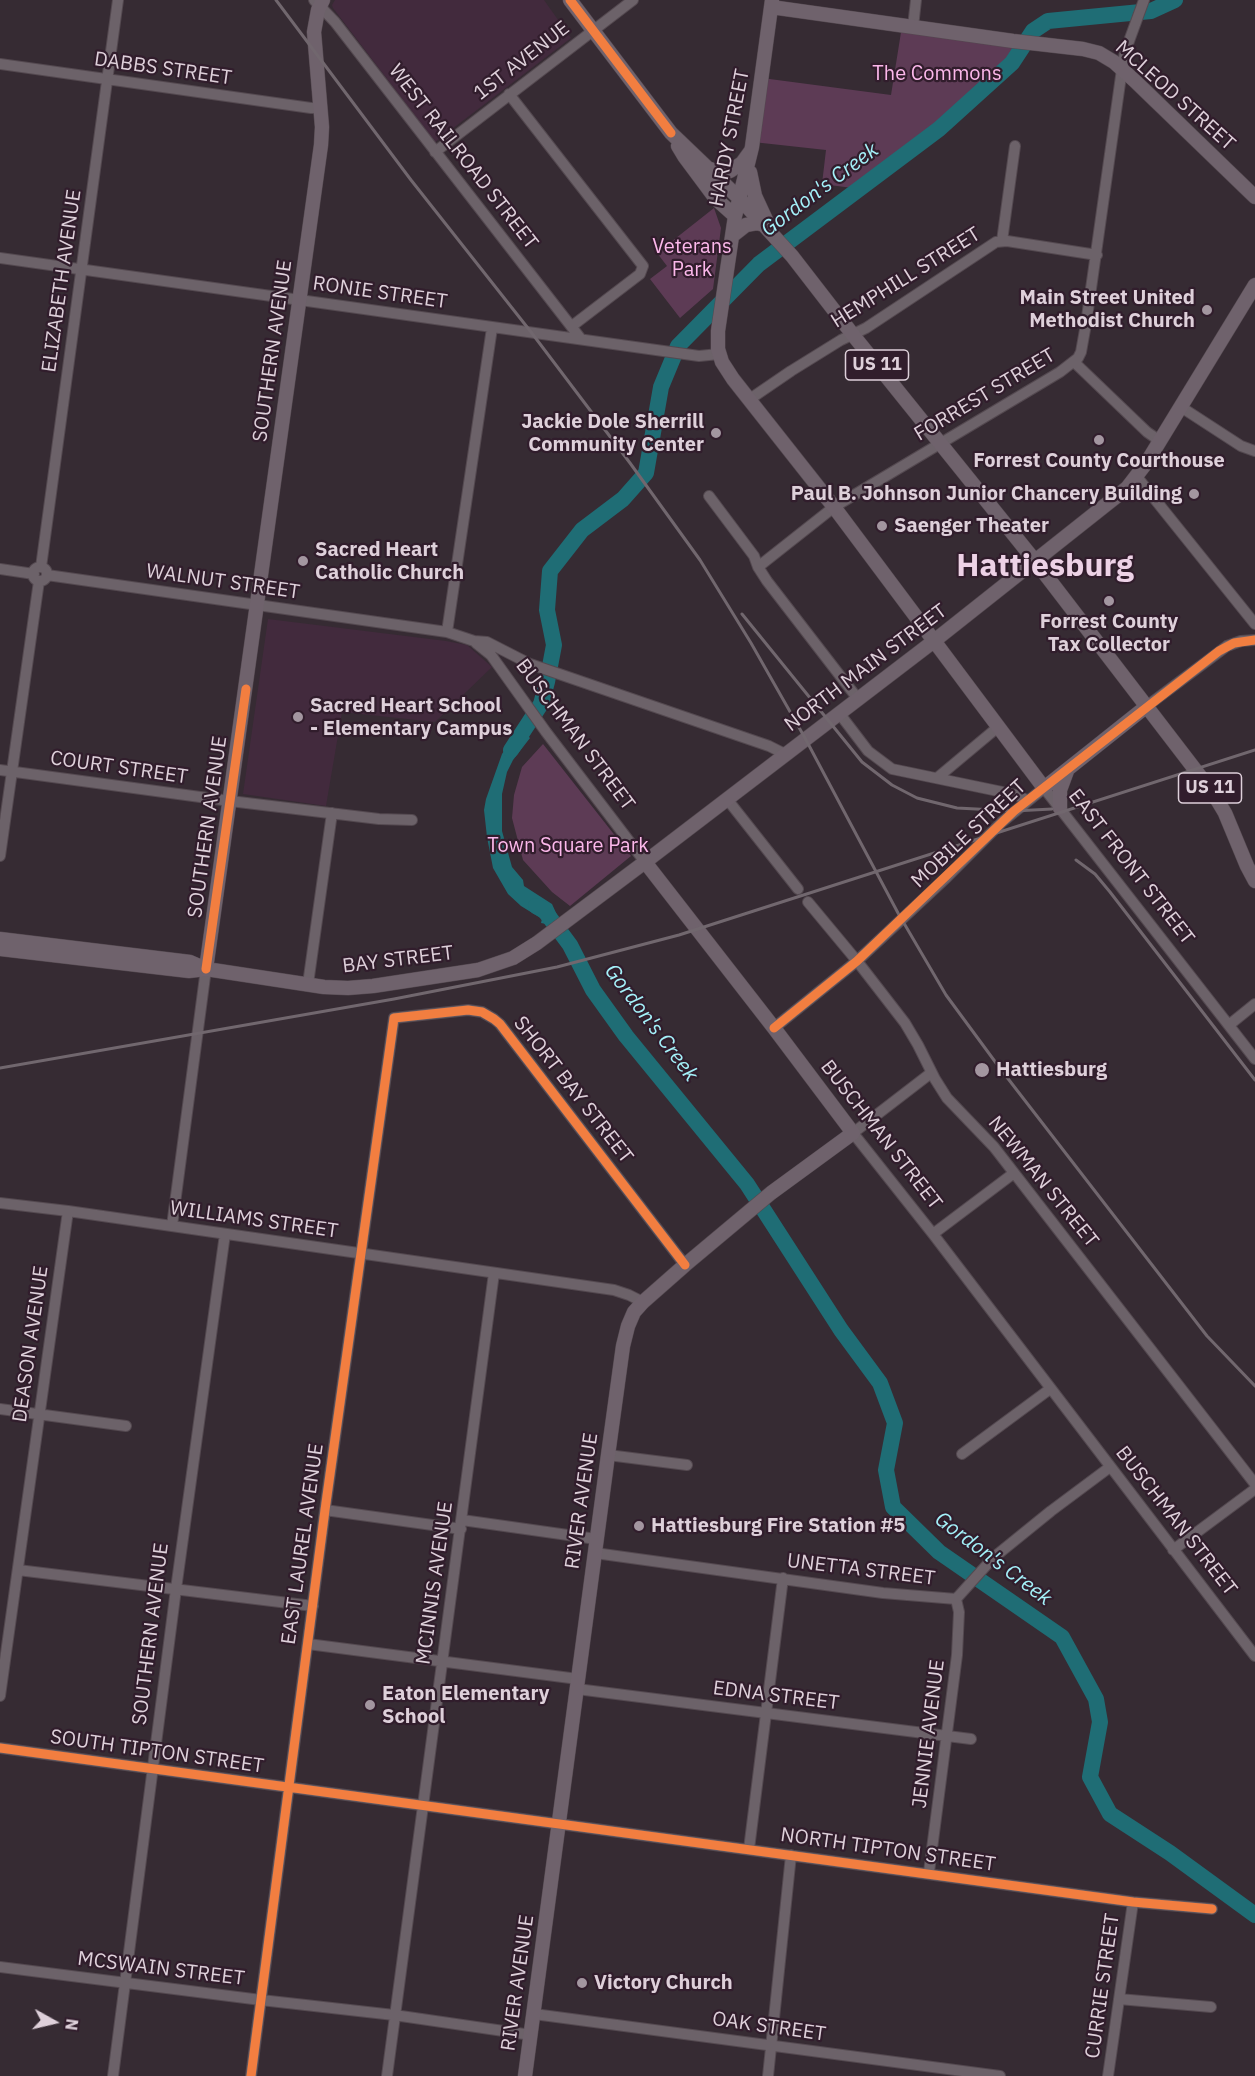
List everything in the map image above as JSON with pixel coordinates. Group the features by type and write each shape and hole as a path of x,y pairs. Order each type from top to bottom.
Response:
{"main road":[{"name":"US 11","path":"570,0 671,133 684,156 711,193 735,216"},
{"name":"SOUTHERN AVENUE","path":"206,969 321,146 321,108 315,51 318,2"},
{"name":"MCLEOD STREET","path":"772,4 913,27 1092,50 1122,69 1255,197"},
{"name":"HARDY STREET","path":"719,354 718,331 726,275 735,216 752,147 772,4"},
{"name":"US 11","path":"671,133 740,199 792,256 1035,561 1216,798 1255,881"},
{"path":"709,169 722,173 734,170 746,159 752,147"},
{"path":"749,164 755,196 769,230"},
{"path":"732,236 746,225 757,223 769,230"},
{"name":"NORTH MAIN STREET","path":"550,934 934,641 1121,493 1137,477 1255,285"},
{"name":"EAST FRONT STREET","path":"719,354 726,369 834,507 1044,788"},
{"name":"MOBILE STREET","path":"1044,788 1147,706"},
{"path":"1060,808 1059,797 1067,771"},
{"name":"BUSCHMAN STREET","path":"645,862 853,1134"},
{"name":"BAY STREET","path":"0,949 189,971 206,969 308,984 355,988 478,970 513,958 550,934"},
{"name":"BAY STREET","path":"0,939 190,962 206,969"},
{"name":"RIVER AVENUE","path":"525,2076 625,1334 632,1316 643,1302 685,1264 771,1193 853,1134"}],"street":[{"name":"ELIZABETH AVENUE","path":"0,856 6,771 40,574 118,0"},
{"name":"1ST AVENUE","path":"435,152 633,0"},
{"path":"913,27 916,0"},
{"name":"FORREST STREET","path":"758,567 834,507 1074,362 1080,355 1097,255 1122,69 1144,0"},
{"name":"WEST RAILROAD STREET","path":"318,2 582,339"},
{"name":"DABBS STREET","path":"0,64 321,108"},
{"path":"509,94 643,266 640,274 572,326"},
{"name":"HEMPHILL STREET","path":"750,399 791,371 866,328 990,244 1002,241 1015,146"},
{"path":"1002,241 1097,255"},
{"name":"RONIE STREET","path":"0,258 699,356 719,354"},
{"path":"447,632 492,328"},
{"path":"1074,362 1147,432 1160,441"},
{"path":"1181,407 1241,446 1255,451"},
{"path":"1137,477 1255,624"},
{"path":"709,496 754,555 758,567 858,699"},
{"name":"WALNUT STREET","path":"0,569 447,632 474,641 487,642 534,665 769,746 785,754"},
{"name":"MOBILE STREET","path":"1147,706 1227,646 1241,641 1255,640"},
{"name":"BUSCHMAN STREET","path":"474,641 491,655 546,732 645,862"},
{"path":"504,673 513,665 534,665"},
{"path":"839,713 868,751 885,765 896,770 1017,795 1028,801"},
{"path":"937,778 998,727"},
{"name":"COURT STREET","path":"6,771 230,801 412,820"},
{"name":"MOBILE STREET","path":"774,1028 857,961 1002,822 1044,788"},
{"name":"EAST FRONT STREET","path":"1044,788 1255,1059"},
{"path":"727,799 798,889"},
{"path":"308,984 332,813"},
{"name":"NEWMAN STREET","path":"808,902 857,961 914,1036 931,1073 948,1098 994,1147 1255,1484"},
{"name":"SOUTHERN AVENUE","path":"172,1226 206,969"},
{"path":"1229,1024 1255,1004"},
{"name":"SHORT BAY STREET","path":"394,1018 468,1010 488,1015 500,1024 685,1264"},
{"name":"EAST LAUREL AVENUE","path":"250,2076 325,1510 394,1018"},
{"name":"RIVER AVENUE","path":"853,1134 931,1073"},
{"name":"BUSCHMAN STREET","path":"853,1134 933,1234 1173,1550 1253,1649"},
{"path":"933,1234 1014,1173"},
{"name":"WILLIAMS STREET","path":"0,1203 614,1290 643,1302"},
{"name":"DEASON AVENUE","path":"0,1696 68,1211"},
{"name":"SOUTHERN AVENUE","path":"113,2076 225,1234"},
{"name":"MCINNIS AVENUE","path":"387,2076 494,1273"},
{"path":"962,1454 1050,1389"},
{"path":"0,1410 126,1426"},
{"path":"608,1455 687,1465"},
{"name":"UNETTA STREET","path":"325,1510 461,1524 883,1593 958,1596 993,1558 1110,1467"},
{"path":"1173,1550 1255,1489"},
{"path":"18,1570 313,1606"},
{"path":"749,1849 783,1578"},
{"name":"JENNIE AVENUE","path":"929,1872 957,1655 958,1596"},
{"path":"0,1605 12,1607"},
{"name":"EDNA STREET","path":"308,1644 443,1661 765,1712 971,1739"},
{"name":"SOUTH TIPTON STREET","path":"0,1748 559,1825"},
{"name":"NORTH TIPTON STREET","path":"559,1825 929,1872 1133,1902 1212,1909"},
{"path":"768,2076 791,1855"},
{"name":"CURRIE STREET","path":"1108,2076 1133,1902"},
{"name":"MCSWAIN STREET","path":"0,1967 394,2015 531,2035"},
{"path":"1119,1999 1211,2007"},
{"name":"OAK STREET","path":"534,2014 1000,2076"}],"shaded area":[{"path":"335,0 544,0 571,38 435,142 333,8"},
{"name":"Sacred Heart School - Elementary Campus","path":"268,619 467,645 492,667 435,722 342,712 326,806 243,794"}],"green space":[{"name":"The Commons","path":"902,26 1026,41 1012,63 939,129 860,189 822,184 826,150 753,142 762,78 891,95"},
{"name":"Veterans Park","path":"714,208 721,228 713,289 680,318 650,279 667,266 657,253"},
{"name":"Town Square Park","path":"543,744 631,856 570,906 552,892 523,860 512,818 514,795 522,767"}],"water":[{"path":"519,727 530,738 507,772 502,794 502,831 512,867 523,880 524,886 552,904 557,915 546,924 541,923 542,919 521,906 508,894 493,868 487,837 484,810 486,799 502,754"}],"waterway":[{"name":"Gordon's Creek","path":"511,750 541,704 547,682 554,645 547,610 550,571 582,530 623,499 646,473 661,387 678,346 759,264 939,129 1012,63 1033,31 1048,21 1151,11 1175,0"},
{"name":"Gordon's Creek","path":"536,906 544,910 570,945 593,990 626,1036 747,1184 841,1330 880,1383 895,1423 886,1470 893,1507 939,1552 1062,1637 1096,1699 1100,1722 1090,1777 1110,1814 1170,1853 1255,1915"}],"railway":[{"path":"276,0 411,180 531,332 700,560 805,738 898,913 946,995 1207,1336 1255,1386"},
{"path":"742,614 862,762 892,785 917,798 957,808 1014,811 1052,809"},
{"path":"0,1068 394,999 557,967 679,935 1255,750"},
{"path":"1076,860 1095,874 1110,892 1255,1080"}],"cycle path":[{"path":"570,0 671,133"},
{"path":"774,1028 857,961 1014,811 1219,651 1234,643 1255,640"},
{"path":"206,969 246,689"},
{"path":"251,2076 325,1510 394,1018 468,1010 482,1012 500,1024 685,1265"},
{"path":"0,1748 1133,1902 1212,1909"}],"place":[{"name":"Main Street United Methodist Church","path":"1207,310"},
{"name":"Jackie Dole Sherrill Community Center","path":"716,433"},
{"name":"Forrest County Courthouse","path":"1099,440"},
{"name":"Paul B. Johnson Junior Chancery Building","path":"1194,494"},
{"name":"Saenger Theater","path":"882,526"},
{"name":"Sacred Heart Catholic Church","path":"303,561"},
{"name":"Forrest County Tax Collector","path":"1109,601"},
{"name":"Sacred Heart School - Elementary Campus","path":"298,717"},
{"name":"Hattiesburg","path":"982,1070"},
{"name":"Hattiesburg Fire Station #5","path":"639,1526"},
{"name":"Eaton Elementary School","path":"370,1705"},
{"name":"Victory Church","path":"582,1983"}],"district":[{"name":"Hattiesburg","path":"1045,567"}]}
